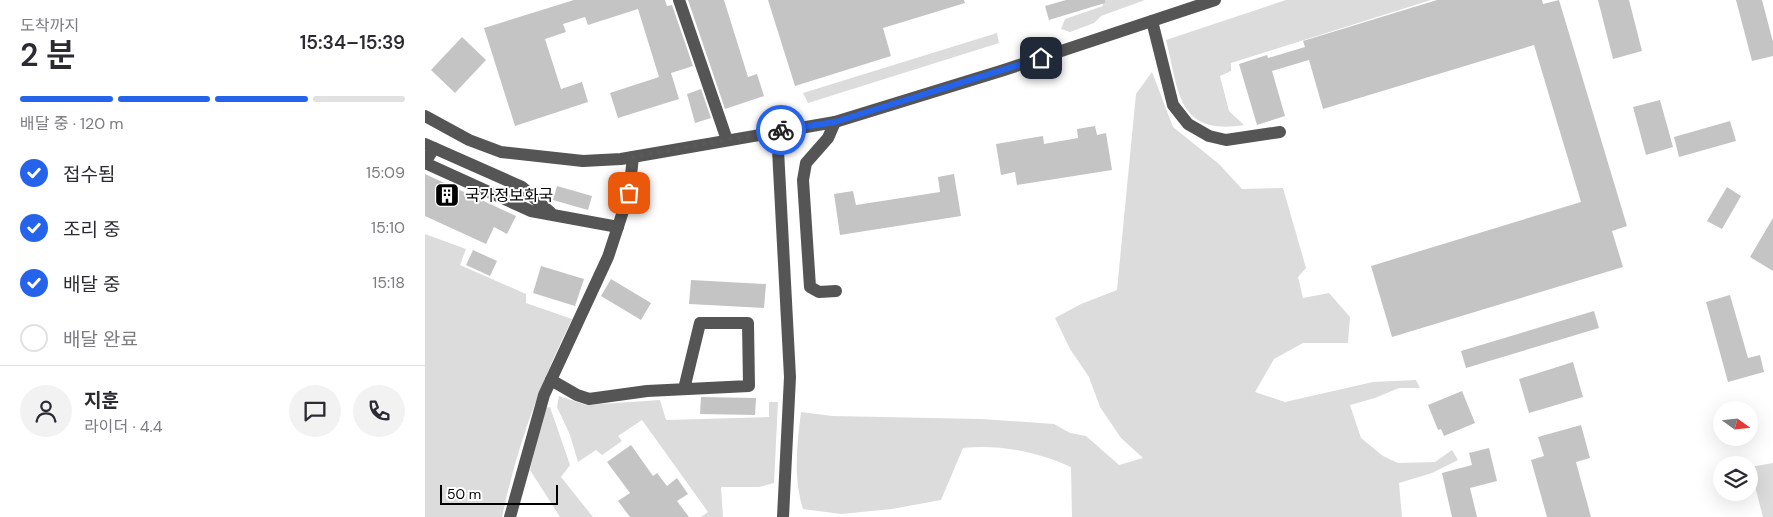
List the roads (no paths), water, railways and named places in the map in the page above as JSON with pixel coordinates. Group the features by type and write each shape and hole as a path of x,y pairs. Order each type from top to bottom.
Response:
{"street":[{"path":"679,0 727,140"},
{"path":"425,116 469,140 501,152 583,161 633,157 835,122 1215,0"},
{"path":"1152,21 1173,105 1188,124 1209,136 1226,140 1280,132"},
{"path":"835,122 828,138 806,163 803,180 810,287 819,292 836,291"},
{"path":"777,131 791,377 783,517"},
{"path":"551,213 522,187 430,146 425,163 531,211 551,213 618,227"},
{"path":"510,517 535,422 551,380 608,257 629,193 633,157"},
{"path":"551,380 577,395 589,398 749,386 748,323 700,323 684,390"}],"place":[{"name":"국가정보화국","path":"447,195"}]}
